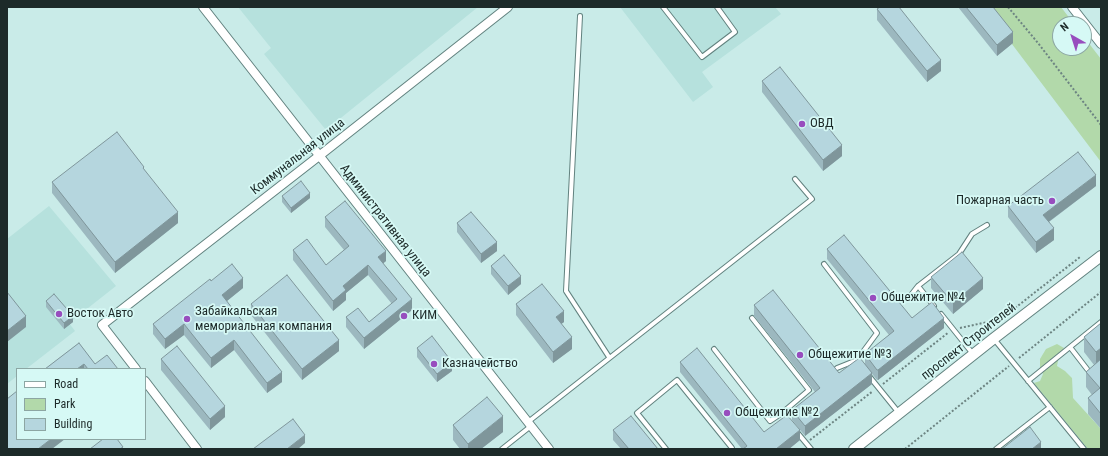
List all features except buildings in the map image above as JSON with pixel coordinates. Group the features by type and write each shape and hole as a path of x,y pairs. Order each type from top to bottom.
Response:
{"street":[{"name":"Административная улица","path":"203,7 549,449"},
{"name":"Коммунальная улица","path":"135,368 102,325 508,7"},
{"path":"1072,7 1101,44"},
{"name":"проспект Строителей","path":"854,449 973,354 1101,256"},
{"path":"146,382 197,449"}],"lane":[{"path":"663,7 702,57 735,32 716,7"},
{"path":"580,16 566,291 609,357"},
{"path":"502,449 609,357 812,199 795,179"},
{"path":"911,295 918,286 959,254 972,234 987,225"},
{"path":"824,264 877,333 856,360 837,368"},
{"path":"918,286 973,354"},
{"path":"714,349 770,421 782,413 809,390 752,318"},
{"path":"1028,381 1101,322"},
{"path":"993,339 1084,449"},
{"path":"1070,347 1087,369"},
{"path":"856,360 861,366"},
{"path":"865,371 899,413"},
{"path":"666,449 637,413 677,380 732,449"},
{"path":"996,449 1050,407"},
{"path":"782,413 787,419"},
{"path":"792,425 811,449"}],"path":[{"path":"1008,7 1038,43 1101,125"},
{"path":"806,443 953,329 1001,319 1080,257"},
{"path":"905,449 1101,292"}],"shaded area":[{"path":"238,7 478,7 326,130 264,54 271,48"},
{"path":"620,7 775,7 781,14 702,72 713,87 693,102"},
{"path":"49,206 116,286 69,323 75,331 27,368 16,368 16,377 7,384 7,239"}],"green space":[{"path":"984,7 1061,7 1068,16 1052,16 1052,56 1092,56 1092,47 1101,59 1101,162"},
{"path":"1057,344 1064,348 1059,356 1057,366 1072,378 1073,398 1101,429 1101,449 1088,449 1034,383 1040,381 1043,374 1040,369 1040,359 1046,349"}],"place":[{"name":"ОВД","path":"802,124"},
{"name":"Пожарная часть","path":"1052,201"},
{"name":"Общежитие №4","path":"873,298"},
{"name":"Восток Авто","path":"59,314"},
{"name":"КИМ","path":"404,316"},
{"name":"Забайкальская мемориальная компания","path":"187,319"},
{"name":"Общежитие №3","path":"800,355"},
{"name":"Казначейство","path":"434,364"},
{"name":"Общежитие №2","path":"727,413"}]}
